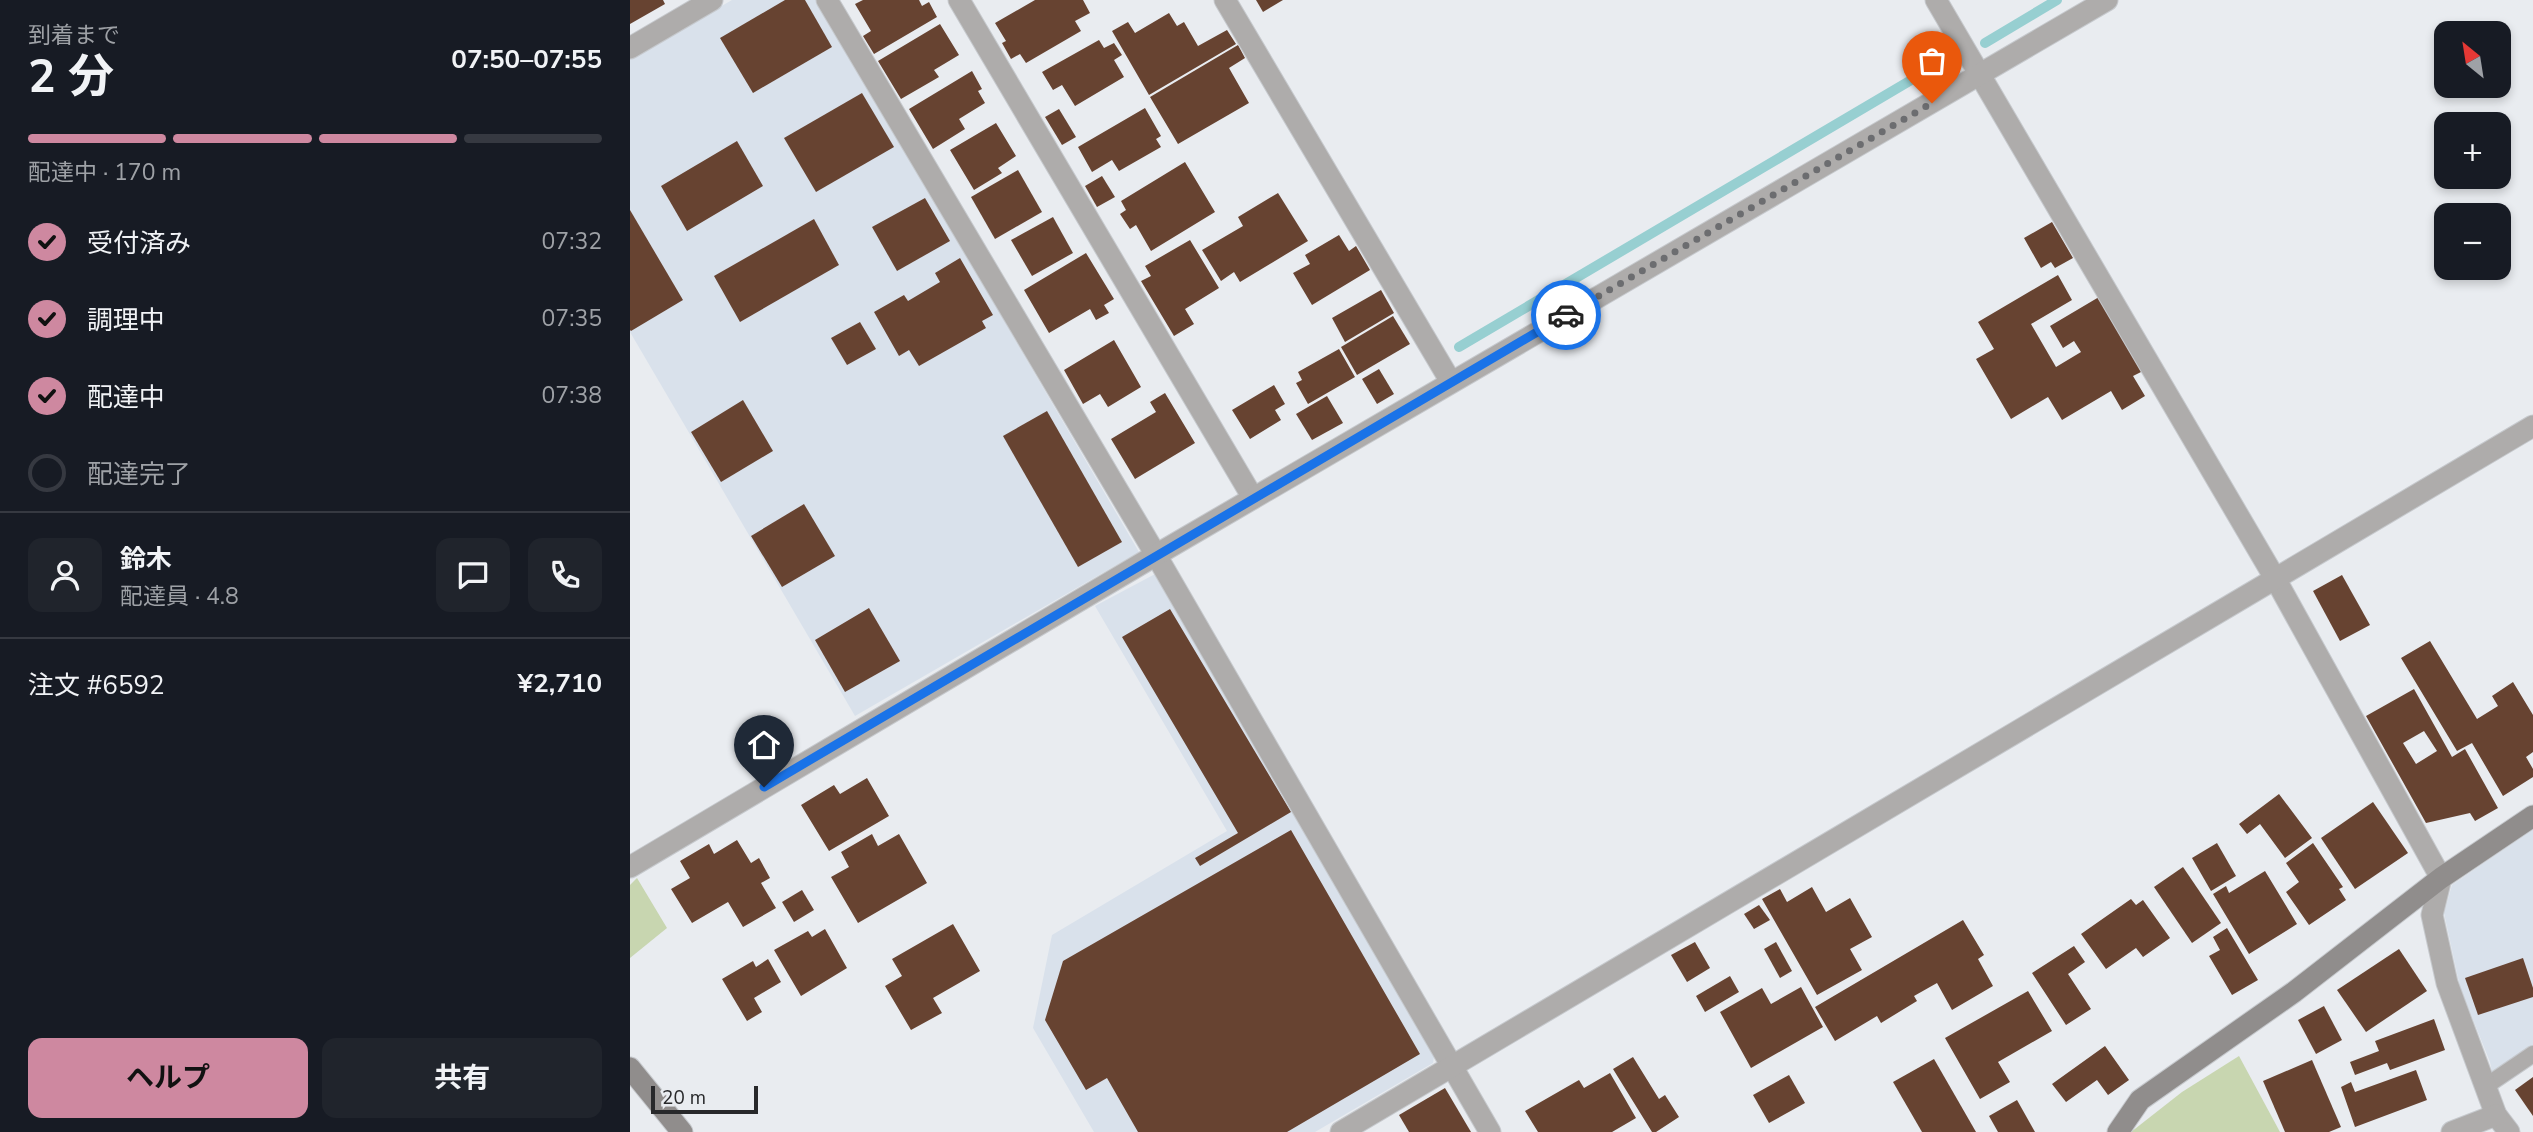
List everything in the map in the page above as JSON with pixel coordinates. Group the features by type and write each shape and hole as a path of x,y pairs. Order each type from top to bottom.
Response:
{"street":[{"path":"630,48 712,0"},
{"path":"827,0 1156,555 1490,1132"},
{"path":"959,0 1253,498"},
{"path":"1225,0 1451,382"},
{"path":"1936,0 2276,580 2441,878 2432,915 2447,983 2496,1115 2509,1132"},
{"path":"630,867 1253,498 2107,0"},
{"path":"1341,1132 2533,426"},
{"path":"2118,1132 2140,1100 2294,992 2441,878 2533,816"},
{"path":"630,1068 682,1132"},
{"path":"2452,1132 2496,1115"}],"lane":[{"path":"2486,1086 2533,1054"}],"shaded area":[{"path":"732,0 817,0 1139,552 855,716 630,332 630,59"},
{"path":"1157,573 1435,1050 1433,1063 1315,1132 1094,1132 1033,1028 1052,935 1227,831 1095,606"},
{"path":"2533,829 2533,1061 2495,1086 2490,1062 2460,987 2444,913 2452,885"}],"green space":[{"path":"637,878 667,928 630,958 630,885"},
{"path":"2239,1056 2280,1132 2131,1132 2182,1092"}],"building":[{"path":"630,0 663,0 665,4 630,24"},
{"path":"785,0 805,0 832,47 753,93 720,38"},
{"path":"863,0 919,0 922,6 929,2 937,17 874,54 863,36 871,31 855,4"},
{"path":"1035,0 1083,0 1090,13 1075,21 1081,31 1026,63 1020,54 1011,59 1002,43 1006,41 995,23"},
{"path":"1256,0 1283,0 1263,12"},
{"path":"1169,13 1177,26 1184,22 1198,46 1227,30 1236,44 1149,95 1112,31 1128,22 1135,33"},
{"path":"940,24 959,55 934,70 939,77 901,99 878,61"},
{"path":"1099,40 1104,48 1114,43 1122,55 1114,60 1124,77 1075,106 1062,85 1053,90 1042,72"},
{"path":"1238,45 1245,58 1229,68 1249,103 1178,144 1150,97"},
{"path":"972,71 982,89 978,91 985,103 959,119 965,129 933,149 909,109"},
{"path":"862,93 894,147 816,192 784,138"},
{"path":"1145,108 1161,136 1156,139 1161,147 1119,171 1112,160 1092,172 1078,147"},
{"path":"1059,109 1076,137 1062,145 1045,117"},
{"path":"996,123 1016,156 998,168 1002,173 974,190 950,150"},
{"path":"737,141 763,186 687,231 661,186"},
{"path":"1185,162 1215,212 1151,251 1136,225 1130,229 1120,214 1126,210 1121,201"},
{"path":"1018,170 1042,212 995,239 971,197"},
{"path":"1102,176 1115,197 1097,207 1085,186"},
{"path":"1278,193 1308,241 1240,282 1234,272 1221,281 1202,250 1243,226 1238,217"},
{"path":"925,198 950,241 897,271 872,227"},
{"path":"630,210 683,300 631,331 630,330"},
{"path":"1053,217 1073,253 1032,276 1011,240"},
{"path":"814,219 839,265 740,322 714,276"},
{"path":"2052,222 2073,258 2055,268 2051,262 2041,268 2024,238"},
{"path":"1339,235 1349,251 1356,246 1370,270 1312,305 1293,273 1310,264 1305,255"},
{"path":"1190,240 1219,288 1185,309 1194,324 1174,336 1141,281 1151,276 1145,266"},
{"path":"1086,253 1114,299 1104,305 1109,313 1096,320 1090,309 1049,333 1024,290"},
{"path":"960,258 993,315 982,321 986,328 919,366 909,350 899,356 874,312 904,295 908,301 940,282 935,273"},
{"path":"2058,275 2072,300 2031,324 2056,367 2081,352 2074,341 2063,348 2050,326 2099,297 2143,371 2133,376 2145,396 2122,410 2111,391 2062,420 2048,397 2011,419 1976,359 1994,349 1978,322"},
{"path":"1381,290 1394,313 1345,342 1332,318"},
{"path":"1393,316 1410,344 1357,375 1341,347"},
{"path":"860,322 876,349 847,365 831,338"},
{"path":"1114,340 1141,387 1108,407 1100,394 1083,404 1064,370"},
{"path":"1339,349 1355,377 1308,404 1296,383 1302,380 1298,372"},
{"path":"1379,369 1394,394 1377,404 1362,379"},
{"path":"1274,385 1285,404 1275,410 1281,420 1250,439 1232,410"},
{"path":"1165,393 1195,443 1135,479 1111,439 1156,412 1150,402"},
{"path":"1327,396 1343,423 1312,440 1296,414"},
{"path":"743,400 773,451 721,482 691,432"},
{"path":"1047,411 1122,542 1078,567 1003,436"},
{"path":"804,504 835,556 782,587 751,536"},
{"path":"2342,575 2370,625 2340,641 2313,591"},
{"path":"869,608 900,661 845,692 815,640"},
{"path":"1170,609 1291,812 1200,866 1195,858 1238,833 1122,637"},
{"path":"2430,641 2477,719 2498,706 2492,696 2513,682 2533,715 2533,752 2526,757 2533,769 2533,777 2503,796 2472,743 2457,751 2401,658"},
{"path":"2414,689 2452,757 2465,749 2498,808 2475,821 2470,813 2426,823 2366,716","holes":["2424,731 2437,751 2416,764 2403,743"]},
{"path":"867,778 889,816 829,851 801,805 834,785 840,794"},
{"path":"2279,794 2312,838 2285,858 2260,824 2247,834 2239,824"},
{"path":"2373,802 2408,853 2355,889 2321,838"},
{"path":"1291,830 1420,1054 1287,1132 1138,1132 1107,1078 1086,1090 1045,1020 1063,961"},
{"path":"872,834 878,846 899,834 927,883 858,923 831,877 849,867 841,852"},
{"path":"737,840 751,863 759,858 770,878 761,883 776,908 743,927 728,902 692,923 671,889 690,878 680,861 709,844 714,854"},
{"path":"2217,843 2236,876 2211,891 2192,858"},
{"path":"2313,843 2343,887 2339,889 2346,900 2309,925 2286,892 2299,882 2286,863"},
{"path":"2183,867 2221,923 2192,943 2154,887"},
{"path":"2265,871 2297,924 2249,954 2213,894 2226,886 2229,893"},
{"path":"1812,887 1826,912 1850,898 1872,937 1850,949 1862,970 1817,995 1762,899 1780,889 1787,902"},
{"path":"802,890 814,910 794,922 782,902"},
{"path":"2131,899 2136,905 2143,900 2170,938 2143,957 2136,948 2106,969 2081,934"},
{"path":"1759,905 1770,920 1754,929 1744,914"},
{"path":"1963,920 1984,955 1978,959 1993,986 1952,1010 1937,983 1914,996 1917,1001 1881,1023 1877,1016 1835,1041 1815,1007"},
{"path":"953,924 980,971 933,998 942,1013 911,1030 885,986 902,976 892,959"},
{"path":"2227,928 2258,980 2232,995 2209,956 2220,950 2213,937"},
{"path":"825,929 847,968 801,996 774,950 808,931 812,937"},
{"path":"1695,942 1710,968 1687,982 1671,955"},
{"path":"1776,942 1792,971 1780,978 1764,949"},
{"path":"2074,946 2085,962 2068,974 2091,1009 2066,1025 2032,973"},
{"path":"2399,949 2427,991 2366,1032 2337,990"},
{"path":"2523,958 2533,988 2533,997 2478,1015 2465,978"},
{"path":"768,959 781,982 754,998 762,1012 747,1021 722,979 753,961 756,967"},
{"path":"1730,976 1739,992 1705,1012 1696,996"},
{"path":"1801,987 1823,1027 1751,1068 1720,1012 1762,988 1771,1004"},
{"path":"2028,991 2052,1031 1998,1062 2010,1082 1980,1099 1945,1038"},
{"path":"2324,1006 2342,1040 2316,1054 2298,1020"},
{"path":"2434,1019 2445,1050 2390,1070 2387,1063 2355,1075 2350,1062 2379,1051 2375,1041"},
{"path":"2105,1046 2129,1080 2108,1095 2097,1080 2066,1102 2052,1084"},
{"path":"1633,1057 1659,1099 1665,1095 1679,1117 1656,1132 1652,1132 1613,1069"},
{"path":"1934,1059 1976,1132 1922,1132 1893,1082"},
{"path":"2312,1060 2341,1127 2329,1132 2285,1132 2263,1081"},
{"path":"2416,1070 2427,1100 2355,1127 2341,1087 2351,1082 2355,1092"},
{"path":"1610,1073 1636,1118 1612,1132 1538,1132 1525,1111 1579,1080 1584,1088"},
{"path":"1789,1075 1805,1103 1769,1123 1753,1095"},
{"path":"2533,1077 2533,1116 2515,1090"},
{"path":"1445,1088 1471,1132 1409,1132 1399,1115"},
{"path":"2017,1100 2035,1132 1998,1132 1989,1116"}],"waterway":[{"path":"1985,43 2057,0"},
{"path":"1459,347 1940,63"}],"way so far":[{"path":"1566,315 1932,103"}],"route":[{"path":"764,787 1566,315"}]}
